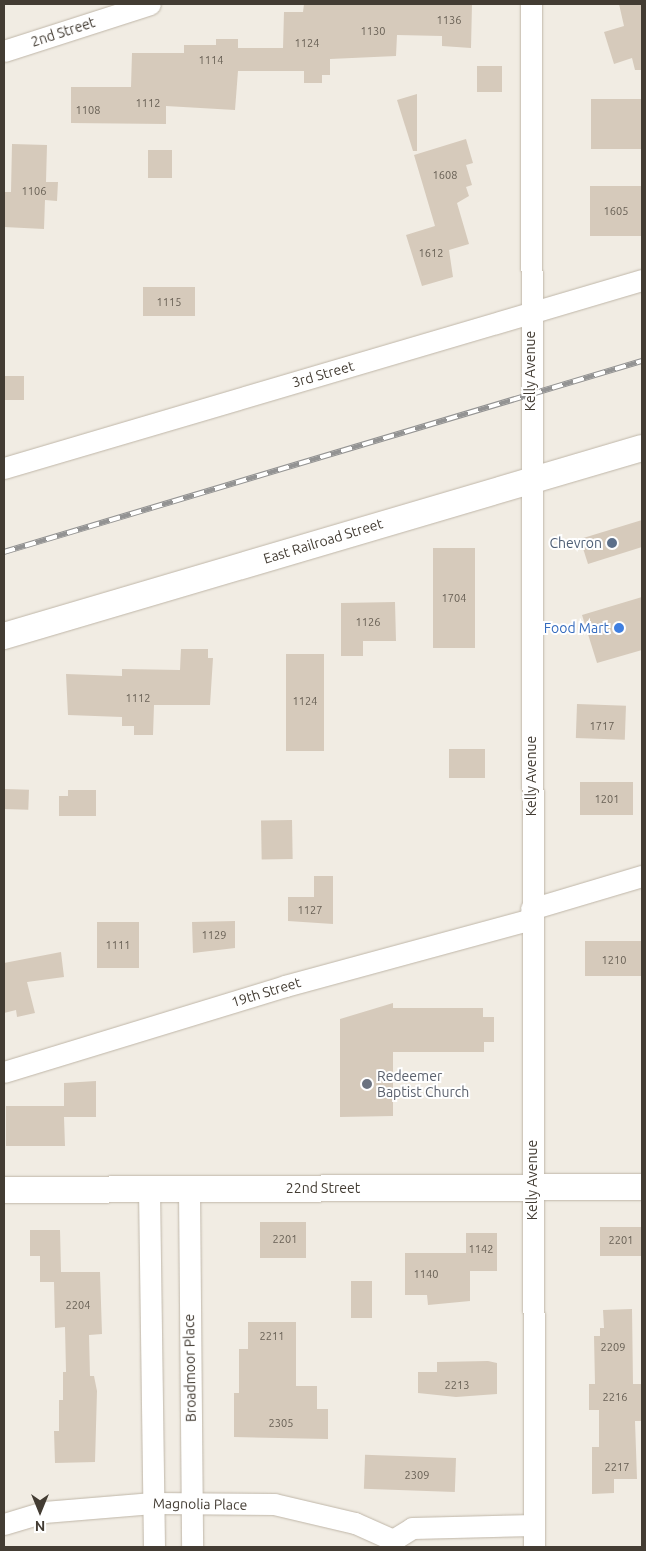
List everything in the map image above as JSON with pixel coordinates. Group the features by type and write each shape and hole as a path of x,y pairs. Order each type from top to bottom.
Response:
{"street":[{"name":"2nd Street","path":"4,51 150,4"},
{"name":"Kelly Avenue","path":"531,4 531,914 534,1547"},
{"name":"3rd Street","path":"4,468 642,280"},
{"name":"East Railroad Street","path":"4,636 531,479 642,448"},
{"name":"19th Street","path":"4,1072 285,986 531,914 642,876"},
{"name":"22nd Street","path":"4,1190 642,1187"},
{"path":"149,1189 154,1547"},
{"name":"Broadmoor Place","path":"188,1189 192,1547"},
{"name":"Magnolia Place","path":"4,1524 44,1512 153,1503 191,1503 274,1504 354,1523 397,1544 412,1528 534,1525"}],"building":[{"path":"304,4 472,4 471,48 442,46 442,36 397,35 396,56 330,59 330,75 322,75 322,83 304,83 304,71 238,71 235,110 166,106 166,124 71,123 71,87 131,87 132,53 184,53 184,45 216,45 216,39 238,39 238,48 283,48 284,12 303,12"},
{"path":"619,4 642,4 642,70 635,70 632,58 614,64 604,32 624,26"},
{"path":"477,66 502,66 502,92 477,92"},
{"path":"417,94 417,151 413,151 397,100"},
{"path":"591,99 642,99 642,149 591,149"},
{"path":"466,139 473,163 466,165 472,185 466,187 469,196 457,203 469,244 449,250 453,277 422,286 406,235 435,226 414,155"},
{"path":"12,144 47,145 46,182 58,182 57,201 45,200 44,229 4,227 4,192 11,192"},
{"path":"148,150 172,150 172,178 148,178"},
{"path":"590,186 642,186 642,236 590,236"},
{"path":"143,287 195,287 195,316 143,316"},
{"path":"4,376 24,376 24,400 4,400"},
{"name":"Chevron","path":"642,520 642,547 588,564 580,539"},
{"path":"433,548 475,548 475,648 433,648"},
{"path":"642,597 642,650 597,663 582,615"},
{"path":"395,602 396,641 363,641 363,656 341,656 341,603"},
{"path":"181,649 208,649 208,658 213,658 210,705 154,705 153,735 134,735 134,726 122,726 122,717 68,715 66,674 122,676 122,669 180,670"},
{"path":"286,654 324,654 324,751 286,751"},
{"path":"577,704 626,706 625,740 576,738"},
{"path":"449,749 485,749 485,778 449,778"},
{"path":"580,782 633,782 633,815 580,815"},
{"path":"4,789 29,790 28,810 4,809"},
{"path":"68,790 96,790 96,816 59,816 59,796 68,796"},
{"path":"292,820 293,859 262,860 261,821"},
{"path":"314,876 333,876 333,924 288,921 288,897 314,897"},
{"path":"235,921 235,948 193,953 192,922"},
{"path":"97,922 139,922 139,968 97,968"},
{"path":"585,941 642,941 642,976 585,976"},
{"path":"61,952 64,977 27,982 35,1013 17,1017 16,1010 4,1013 4,963"},
{"name":"Redeemer Baptist Church","path":"393,1003 393,1008 483,1008 483,1017 494,1017 494,1042 484,1042 484,1052 393,1052 393,1116 340,1117 340,1019"},
{"path":"96,1081 96,1117 64,1117 65,1146 6,1146 6,1106 64,1106 64,1083"},
{"path":"260,1222 306,1222 306,1258 260,1258"},
{"path":"600,1227 642,1227 642,1256 600,1256"},
{"path":"30,1230 60,1230 61,1272 100,1272 102,1334 89,1335 90,1376 94,1376 97,1391 95,1462 55,1463 54,1431 59,1431 59,1400 63,1400 63,1372 66,1372 65,1327 55,1328 54,1282 40,1282 40,1256 30,1256"},
{"path":"466,1233 497,1233 497,1271 470,1271 470,1301 428,1305 427,1295 405,1295 405,1253 466,1253"},
{"path":"351,1281 372,1281 372,1318 351,1318"},
{"path":"632,1309 633,1384 642,1384 642,1421 635,1421 637,1479 614,1479 614,1493 592,1494 592,1447 599,1447 599,1410 589,1410 589,1384 595,1384 594,1336 600,1336 600,1328 604,1328 603,1310"},
{"path":"248,1322 296,1322 296,1386 317,1386 317,1409 328,1409 328,1439 234,1437 234,1393 239,1393 239,1349 248,1349"},
{"path":"488,1361 497,1363 497,1394 456,1397 418,1393 418,1372 437,1372 437,1362"},
{"path":"365,1455 456,1458 455,1492 364,1489"}],"railway":[{"path":"4,552 642,361"}],"place":[{"name":"Chevron","path":"612,543"},
{"name":"Food Mart","path":"619,628"},
{"name":"Redeemer Baptist Church","path":"367,1084"}]}
